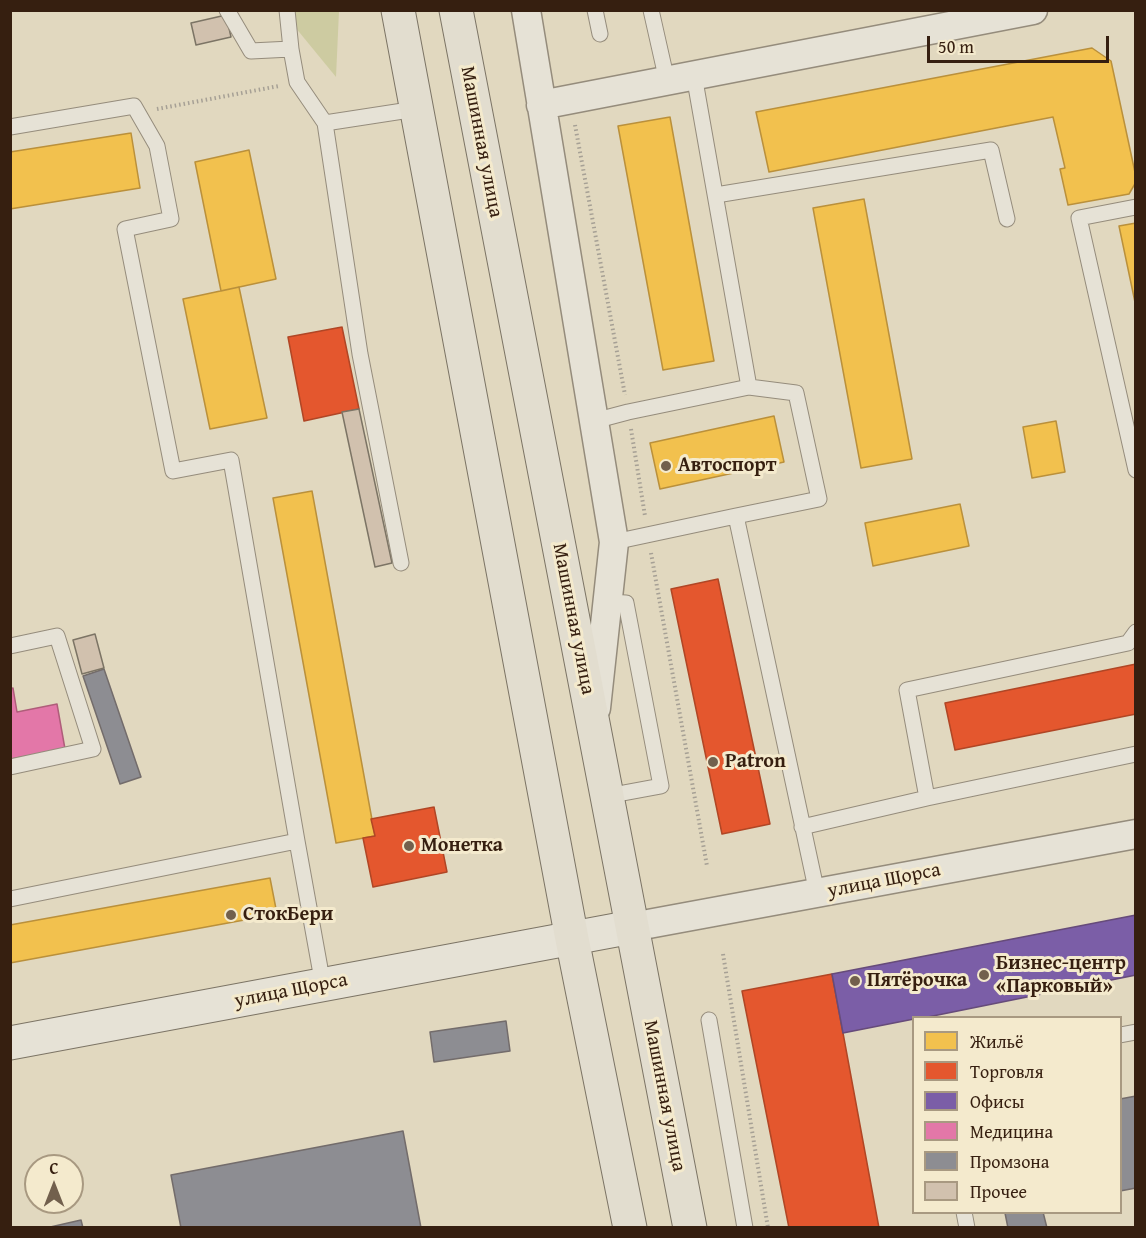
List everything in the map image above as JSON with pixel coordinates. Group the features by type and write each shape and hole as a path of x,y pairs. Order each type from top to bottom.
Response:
{"main road":[{"path":"399,10 572,939 630,1227"},
{"name":"Машинная улица","path":"456,10 690,1227"},
{"name":"улица Щорса","path":"10,1043 632,927"}],"street":[{"path":"541,105 1033,10"},
{"path":"526,12 615,542 594,728"},
{"name":"улица Щорса","path":"632,927 1136,834"}],"lane":[{"path":"227,10 251,51 291,49"},
{"path":"287,10 297,82 325,123 360,354 401,563"},
{"path":"595,10 600,34"},
{"path":"651,10 667,81"},
{"path":"694,75 749,387"},
{"path":"10,127 134,106 157,146 171,219 125,229 173,471 231,460 323,985"},
{"path":"325,123 416,109"},
{"path":"716,195 991,150 1007,219"},
{"path":"1136,207 1079,218 1136,470"},
{"path":"594,421 749,387 796,393 819,499 615,542"},
{"path":"736,516 817,893"},
{"path":"607,602 626,603 661,786 607,796"},
{"path":"927,798 907,690 1128,643 1136,632"},
{"path":"10,646 57,636 93,749 10,767"},
{"path":"802,827 1136,754"},
{"path":"10,898 297,841"},
{"path":"709,1020 745,1227"}],"path":[{"path":"134,106 146,111 297,82"},
{"path":"571,99 707,866"},
{"path":"723,954 768,1227"}],"shaded area":[{"path":"295,11 339,11 336,77 295,27"}],"building: Жильё":[{"path":"1092,48 1111,61 1136,177 1136,182 1129,194 1068,205 1060,169 1065,168 1053,117 769,172 756,112"},
{"path":"670,117 714,361 663,370 618,126"},
{"path":"131,133 140,188 10,209 10,152"},
{"path":"249,150 276,279 221,291 195,162"},
{"path":"864,199 912,459 861,468 813,208"},
{"path":"1136,223 1136,307 1119,226"},
{"path":"239,287 267,418 210,429 183,299"},
{"path":"774,416 784,462 660,489 650,443"},
{"path":"1056,421 1065,472 1032,478 1023,427"},
{"path":"312,491 375,836 336,843 273,498"},
{"path":"960,504 969,546 873,566 865,523"},
{"path":"270,878 277,914 10,963 10,925"}],"building: Торговля":[{"path":"342,327 359,409 304,421 288,337"},
{"path":"718,579 770,824 722,834 671,589"},
{"path":"1136,664 1136,714 955,750 945,703"},
{"path":"434,807 447,872 373,887 363,838 375,836 371,819"},
{"path":"832,974 879,1228 789,1228 742,991"}],"building: Офисы":[{"name":"Бизнес-центр «Парковый»","path":"1136,915 1136,975 933,1016 912,1016 912,1019 843,1033 832,974"}],"building: Медицина":[{"path":"13,688 17,712 57,704 65,749 11,759 10,689"}],"building: Промзона":[{"path":"104,669 141,777 120,784 83,676"},
{"path":"506,1021 510,1051 434,1062 430,1032"},
{"path":"1136,1096 1136,1188 1122,1191 1122,1099"},
{"path":"403,1131 421,1228 181,1228 171,1175"},
{"path":"1005,1214 1044,1214 1047,1228 1008,1228"},
{"path":"81,1220 83,1228 46,1228"}],"building: Прочее":[{"path":"226,15 231,37 196,45 191,23"},
{"path":"359,409 392,563 375,567 342,412"},
{"path":"95,634 104,668 82,674 73,640"}],"place":[{"name":"Автоспорт","path":"666,466"},
{"name":"Patron","path":"713,762"},
{"name":"Монетка","path":"409,846"},
{"name":"СтокБери","path":"231,915"},
{"name":"Бизнес-центр «Парковый»","path":"984,975"},
{"name":"Пятёрочка","path":"855,981"}]}
